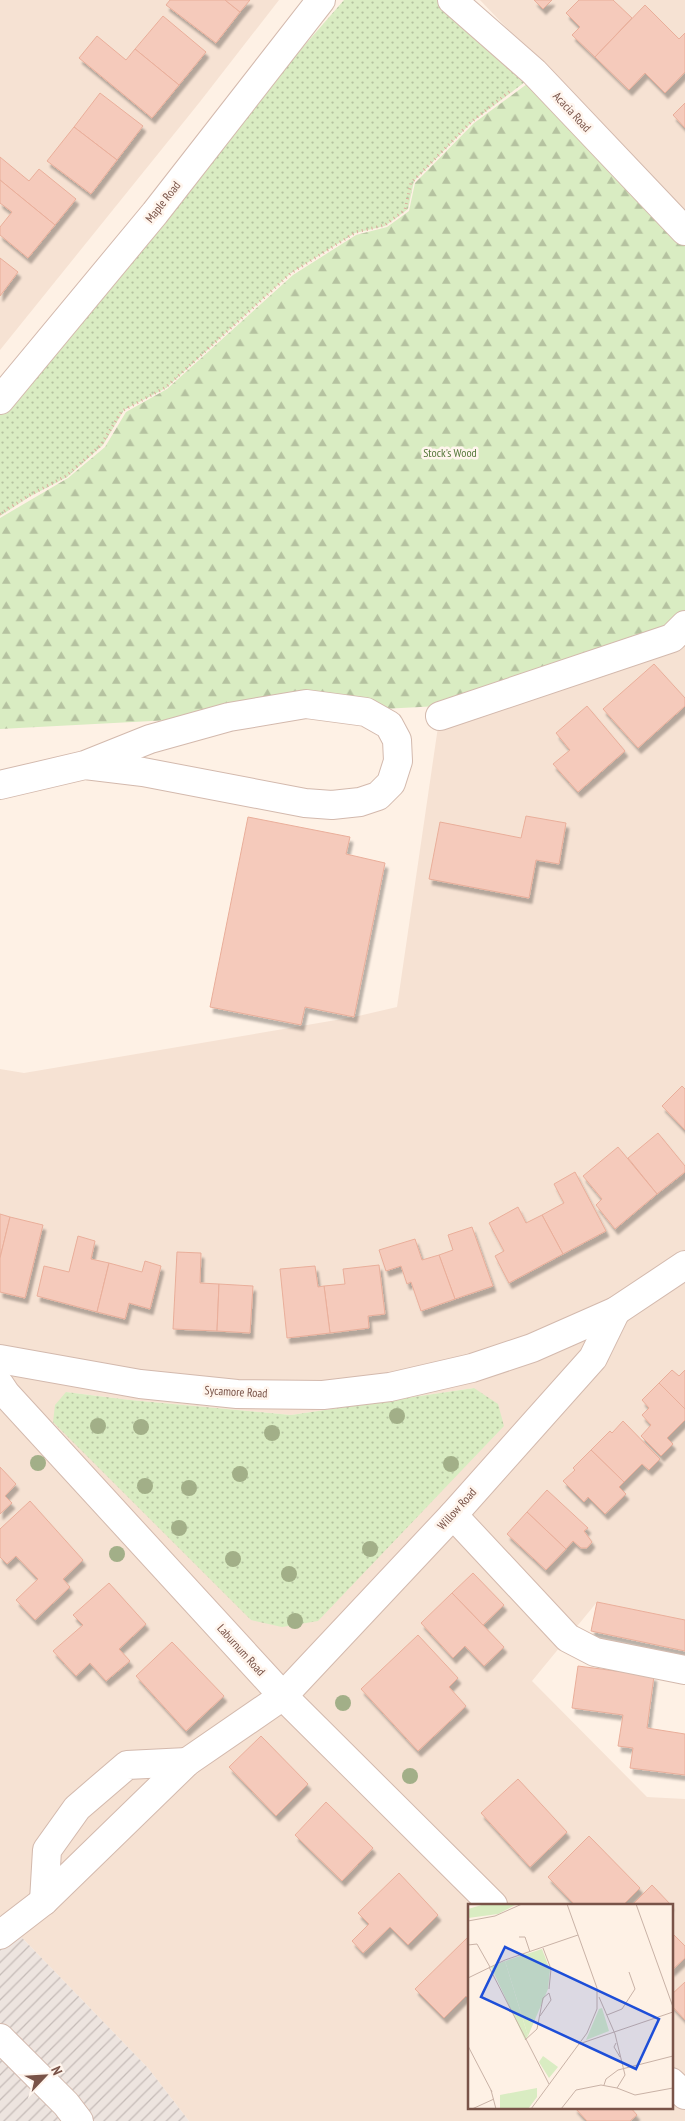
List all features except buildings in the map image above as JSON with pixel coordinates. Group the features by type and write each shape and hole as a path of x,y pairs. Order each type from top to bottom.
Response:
{"street":[{"name":"Maple Road","path":"0,400 155,213 321,0"},
{"name":"Acacia Road","path":"452,0 534,72 685,230"},
{"path":"440,716 672,638 685,625"},
{"path":"0,786 85,765 150,739 229,716 306,704 366,712 389,725 397,740 398,761 391,783 378,796 360,802 332,805 305,802 143,772 85,765"},
{"path":"616,1311 685,1265"},
{"name":"Sycamore Road","path":"0,1359 140,1384 237,1394 323,1395 390,1387 472,1368 532,1348 616,1311"},
{"name":"Willow Road","path":"7,1930 44,1901 187,1762 283,1696 453,1514 593,1358 616,1311"},
{"name":"Laburnum Road","path":"0,1384 6,1394 283,1696 492,1904"},
{"path":"453,1514 568,1638 595,1652 685,1670"},
{"path":"44,1901 47,1850 77,1808 126,1765 187,1762"},
{"path":"0,2038 66,2104 80,2121"},
{"path":"672,2083 685,2095"}],"path":[{"path":"0,514 28,496 66,476 100,446 122,411 166,387 291,273 356,232 386,225 405,210 411,183 439,152 471,122 534,72"}],"shaded area":[{"path":"0,0 279,0 199,103 0,350"},
{"path":"480,0 685,0 685,216"},
{"path":"685,630 685,1620 597,1602 532,1681 647,1797 685,1799 685,2121 189,2121 148,2068 0,1915 0,1069 24,1073 354,1017 397,1007 439,720","holes":["474,1388 251,1620 66,1392 291,1415"]},
{"path":"0,1915 148,2068 189,2121 0,2121"}],"green space":[{"path":"344,0 440,0 529,79 472,122 414,181 408,209 385,226 355,233 291,273 166,388 124,410 103,445 67,477 29,497 0,516 0,404 160,211"},
{"name":"Stock's Wood","path":"531,81 685,245 685,610 666,629 439,706 0,729 0,518 68,478 105,447 126,412 167,389 293,275 356,235 387,227 409,211 415,183 474,123"},
{"path":"474,1388 498,1404 504,1426 318,1621 282,1627 251,1620 53,1422 55,1405 66,1392 291,1415"}]}
